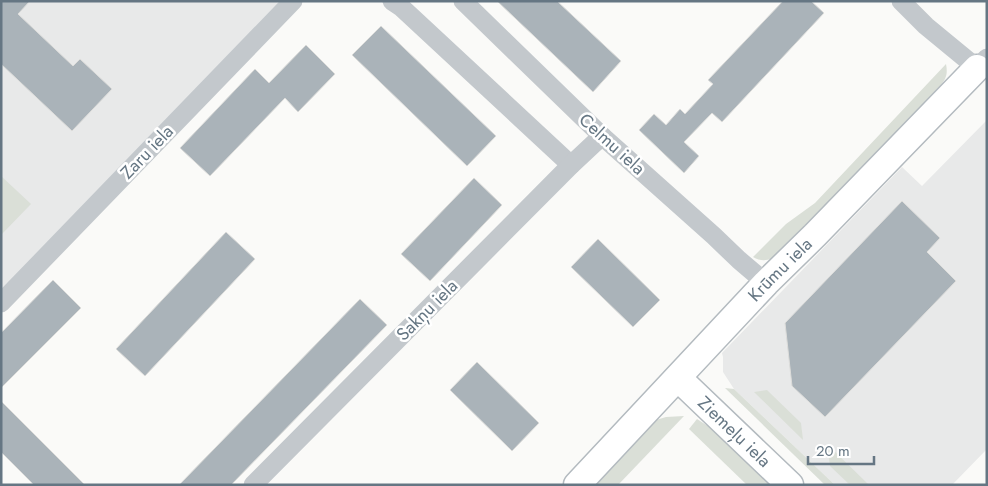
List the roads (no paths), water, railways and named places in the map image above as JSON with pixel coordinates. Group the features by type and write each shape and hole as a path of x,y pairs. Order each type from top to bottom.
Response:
{"street":[{"name":"Zaru iela","path":"1,303 293,1"},
{"path":"392,1 571,165"},
{"name":"Celmu iela","path":"463,1 602,136 766,283"},
{"path":"901,1 926,26 982,63"},
{"name":"Krūmu iela","path":"577,485 766,283 982,63"},
{"name":"Sakņu iela","path":"253,485 602,136"},
{"name":"Ziemeļu iela","path":"678,378 790,485"}]}
